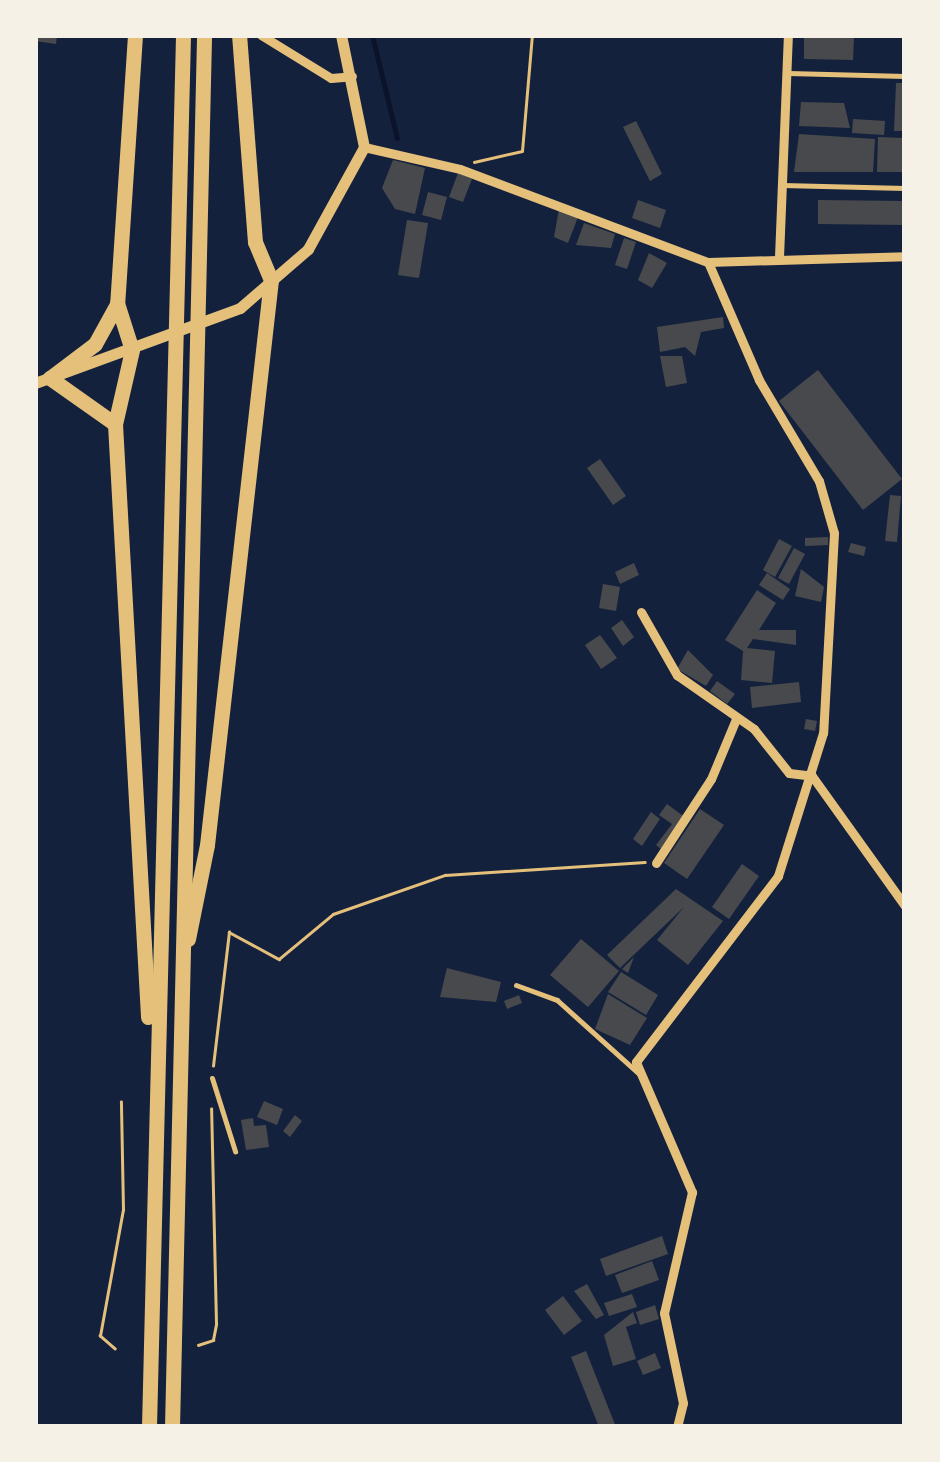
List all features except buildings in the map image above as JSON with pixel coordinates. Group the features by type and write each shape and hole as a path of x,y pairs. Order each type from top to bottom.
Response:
{"highway":[{"path":"135,35 117,303 132,350 116,424 136,911 154,1071"},
{"path":"148,1427 154,1071 184,35"},
{"path":"172,1427 204,35"},
{"path":"180,978 207,845 271,280 255,242 239,35"},
{"path":"116,424 42,380 95,344 117,303"}],"street":[{"path":"261,35 331,78 355,76"},
{"path":"42,380 240,308 308,250 364,147 355,76 341,35"},
{"path":"779,256 788,35"},
{"path":"364,147 460,168 708,262 779,256 905,256"},
{"path":"677,1427 683,1404 664,1313 692,1192 638,1074 660,1023 778,876 824,733 834,533 819,481 759,380 708,262"},
{"path":"641,612 677,676 736,720 789,774 812,776 905,906"},
{"path":"656,864 711,779 736,720"}],"lane":[{"path":"786,72 905,76"},
{"path":"782,186 905,188"},
{"path":"516,985 556,1000 638,1074"},
{"path":"212,1078 235,1150"}],"path":[{"path":"460,168 522,151 532,35"},
{"path":"198,1346 213,1340 216,1324 212,1078 229,932 279,959 333,914 445,875 656,864"},
{"path":"115,1349 100,1336 122,1210 121,1102"}],"waterway":[{"path":"372,35 397,138"}]}
